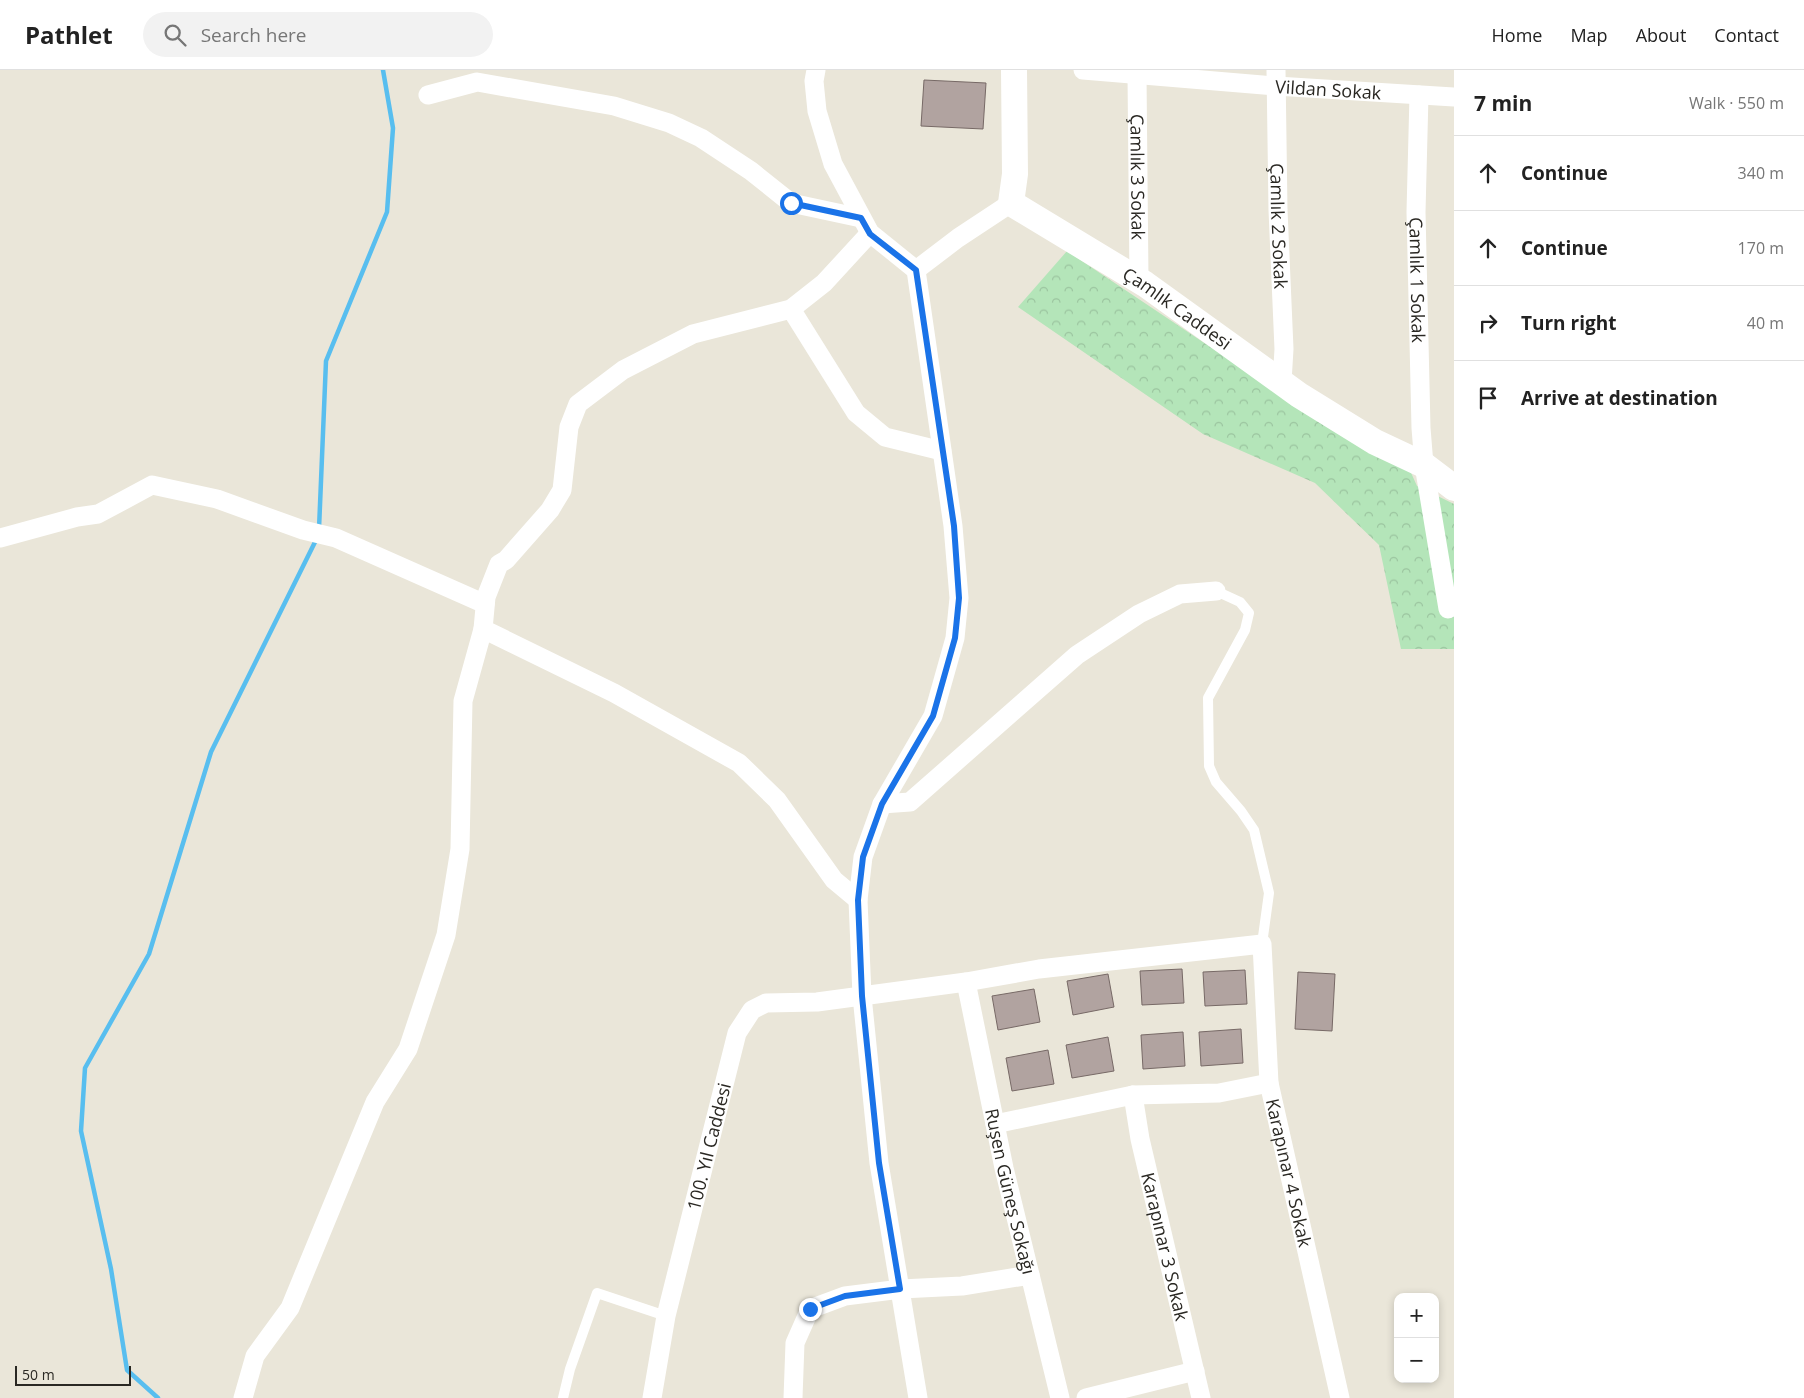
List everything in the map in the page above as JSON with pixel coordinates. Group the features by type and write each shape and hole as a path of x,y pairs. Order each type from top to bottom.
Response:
{"street":[{"path":"816,70 814,81 817,111 833,164 866,226 916,270 954,526 959,598 955,638 933,716 882,804 863,857 858,900 862,996 879,1163 918,1398"},
{"path":"916,270 1011,202 1015,174 1014,70"},
{"name":"Vildan Sokak","path":"1083,70 1137,75 1276,78 1419,96 1454,97"},
{"name":"Çamlık 3 Sokak","path":"1137,75 1139,280"},
{"name":"Çamlık 2 Sokak","path":"1276,78 1278,219 1284,349 1282,382"},
{"path":"428,95 477,82 614,106 669,123 701,138 751,170 791,203 866,226"},
{"name":"Çamlık 1 Sokak","path":"1419,96 1416,212 1421,428 1424,464 1448,609"},
{"name":"Çamlık Caddesi","path":"1011,202 1139,280 1282,382 1376,442 1424,464 1454,488"},
{"path":"242,1398 255,1356 290,1308 376,1102 408,1049 446,934 460,849 463,701 482,629 485,604 499,564 506,560 550,510 562,490 569,427 578,404 623,370 693,334 791,309 824,283 866,226"},
{"path":"791,309 856,412 885,437 942,451"},
{"path":"0,538 77,517 98,514 152,485 217,499 303,530 336,538 485,604"},
{"path":"882,804 910,802 1077,655 1139,614 1180,594 1216,591"},
{"path":"482,629 614,693 740,763 777,800 834,880 858,900"},
{"name":"100. Yıl Caddesi","path":"652,1398 666,1316 737,1033 752,1010 766,1003 817,1002 966,982 1039,969 1262,944"},
{"name":"Karapınar 4 Sokak","path":"1262,944 1269,1083 1340,1398"},
{"name":"Ruşen Güneş Sokağı","path":"966,982 995,1124 1060,1398"},
{"path":"995,1124 1134,1095 1219,1093 1269,1083"},
{"name":"Karapınar 3 Sokak","path":"1134,1095 1140,1139 1201,1398"},
{"path":"793,1398 795,1343 810,1309 845,1296 900,1289 962,1286 1030,1274"},
{"path":"1086,1398 1195,1371"}],"lane":[{"path":"1216,591 1240,602 1249,613 1245,630 1208,698 1209,766 1216,782 1242,811 1254,830 1269,893 1262,944"},
{"path":"563,1398 570,1369 597,1293 666,1316"}],"green space":[{"path":"1067,251 1363,449 1408,466 1417,486 1454,504 1454,649 1401,649 1379,545 1315,483 1203,434 1018,307"}],"building":[{"path":"924,80 986,83 983,129 921,126"},
{"path":"1182,969 1184,1003 1142,1005 1140,971"},
{"path":"1245,970 1247,1004 1205,1006 1203,972"},
{"path":"1298,972 1335,974 1332,1031 1295,1029"},
{"path":"1108,974 1114,1007 1073,1015 1067,981"},
{"path":"1034,989 1040,1022 998,1030 992,996"},
{"path":"1241,1029 1243,1063 1201,1066 1199,1032"},
{"path":"1183,1032 1185,1066 1143,1069 1141,1035"},
{"path":"1108,1037 1114,1071 1072,1078 1066,1045"},
{"path":"1048,1050 1054,1084 1012,1091 1006,1058"}],"waterway":[{"path":"319,529 326,361 387,212 393,128 383,70"},
{"path":"158,1398 127,1370 111,1269 81,1131 85,1068 149,954 211,752 317,538"}],"route":[{"path":"791,203 861,218 870,234 916,270 954,526 959,598 955,638 933,716 882,804 863,857 862,880 858,900 862,996 879,1163 900,1289 845,1296 810,1309"}]}
